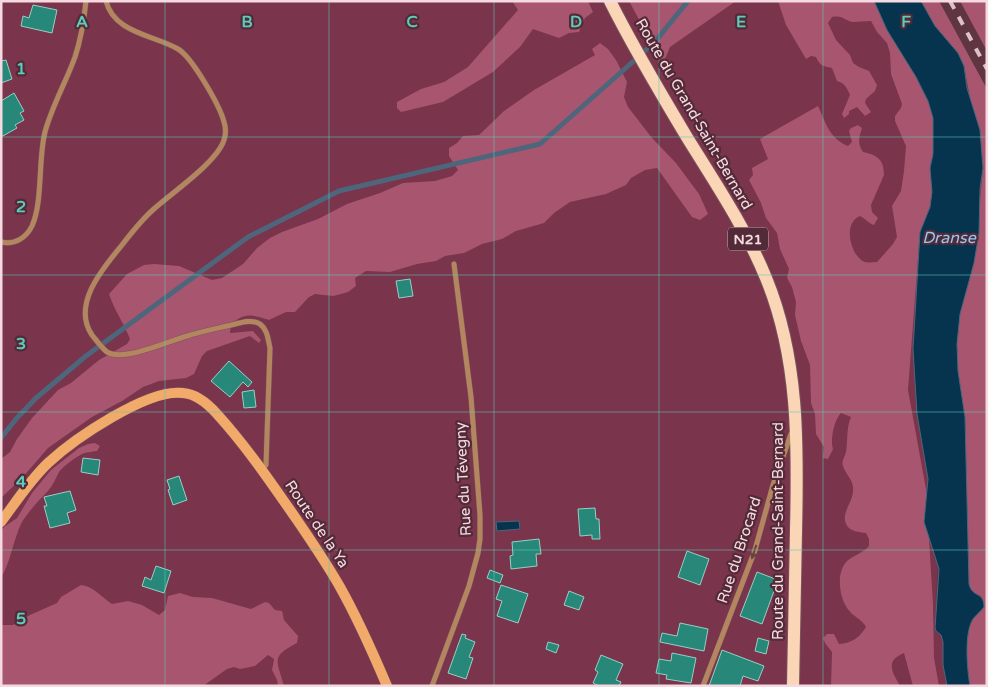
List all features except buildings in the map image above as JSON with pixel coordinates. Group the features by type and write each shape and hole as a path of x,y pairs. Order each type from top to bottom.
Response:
{"main road":[{"name":"Route du Grand-Saint-Bernard","path":"611,3 650,75 735,215 766,278 781,322 791,366 796,422 793,686"}],"street":[{"path":"1,242 9,244 16,242 22,238 32,225 37,205 41,154 45,131 75,57 86,1"},
{"path":"106,1 111,14 119,22 137,32 179,49 185,54 197,70 221,113 226,130 222,146 195,174 153,210 134,230 98,275 91,289 86,308 88,326 106,351 114,354 127,354 187,336 241,323 256,322 260,324 266,332 270,348 266,465 262,469"},
{"name":"Rue du Tévegny","path":"432,686 469,586 480,539 480,504 471,397 454,264"},
{"name":"Route de la Ya","path":"1,522 38,474 70,444 124,410 149,398 160,394 178,392 196,396 217,414 262,469 331,571 350,606 387,686"},
{"name":"Rue du Brocard","path":"703,686 755,550 773,485 796,422"}],"shaded area":[{"path":"1,1 894,1 951,222 936,608 962,686 1,686"},
{"path":"512,1 588,1 593,12 585,18 579,32 569,33 559,38 533,29 520,47 493,72 443,102 401,112 397,108 397,102 421,89 444,82 468,67 518,10"},
{"path":"629,1 736,1 670,47 663,64"},
{"path":"778,1 874,1 887,30 916,77 928,101 933,118 933,154 930,168 932,192 930,207 920,232 908,390 926,489 933,604 934,658 939,686 913,686 904,653 898,656 892,664 893,672 900,686 831,686 832,652 823,638 827,634 834,634 839,644 848,642 858,637 866,627 847,608 842,597 840,584 841,571 847,561 869,546 869,539 866,533 850,529 845,520 853,491 851,480 843,464 851,417 841,413 836,420 833,430 833,449 828,459 823,458 824,447 816,434 815,414 811,403 810,365 801,341 795,315 796,302 792,287 787,278 789,269 780,249 777,233 766,218 761,203 749,180 753,175 752,168 768,159 760,139 818,106 832,134 836,139 848,146 852,142 849,131 858,125 862,128 859,140 861,149 863,152 876,156 881,161 884,175 871,205 872,212 878,218 874,225 860,216 854,220 851,226 850,240 860,259 866,262 877,262 897,237 892,206 901,191 906,146 895,121 895,116 902,104 891,74 890,53 887,43 877,32 871,21 853,22 842,17 832,17 828,23 836,40 850,55 853,63 869,71 877,85 875,91 866,99 865,103 871,112 865,116 857,107 849,111 849,114 844,118 842,114 850,95 847,88 844,84 837,81 832,68 822,65 816,57 811,56 806,59 786,25"},
{"path":"921,1 939,1 987,89 987,686 970,686 966,650 970,626 973,619 984,607 981,596 972,591 969,584 965,417 958,371 957,344 960,314 974,263 983,168 964,66 958,53 935,26"},
{"path":"960,1 987,1 987,51"},
{"path":"600,43 608,49 616,60 627,82 624,97 628,107 652,138 676,163 699,194 708,214 700,220 692,217 657,168 645,170 631,178 626,185 606,194 570,202 544,223 516,231 502,239 482,244 464,253 445,256 436,261 417,264 390,272 366,271 355,278 356,286 348,292 333,296 315,294 309,297 295,312 286,312 269,320 245,316 231,324 230,333 253,331 261,340 259,343 250,336 207,351 202,356 194,374 186,378 159,381 143,387 92,417 48,448 22,478 1,498 1,459 10,452 32,418 58,390 71,383 99,360 127,344 130,339 109,294 127,274 144,265 154,264 179,266 212,280 222,278 243,264 257,248 270,238 282,232 318,219 347,204 403,183 435,181 452,176 458,170 449,156 449,148 463,136 479,135 504,111 534,90 595,55 592,49"},
{"path":"95,443 100,446 97,451 82,454 65,466 50,489 26,516 18,531 1,578 1,531 17,518 32,493 51,470 79,448"},
{"path":"81,585 94,590 112,604 128,601 142,605 159,615 165,610 168,596 180,593 193,597 212,598 251,609 265,602 269,603 275,610 282,611 284,620 298,636 297,643 279,656 278,665 284,686 278,686 272,670 274,659 268,655 255,666 227,669 203,686 1,686 1,625 13,625 57,603 61,597"}],"water":[{"name":"Dranse","path":"874,1 921,1 935,26 958,53 964,66 967,88 980,130 983,168 980,189 979,233 974,263 960,314 957,344 958,371 965,417 969,584 973,591 982,599 984,607 973,619 968,633 967,661 970,686 947,686 943,665 943,642 941,635 935,628 939,569 924,522 928,479 917,414 913,349 920,232 930,207 932,192 930,168 933,154 933,118 928,101 916,77 887,30"},
{"path":"519,521 520,529 497,531 496,522"}],"waterway":[{"path":"1,438 36,398 86,356 248,237 339,191 540,144 654,43 688,1"}],"railway":[{"path":"950,1 987,69"}]}
